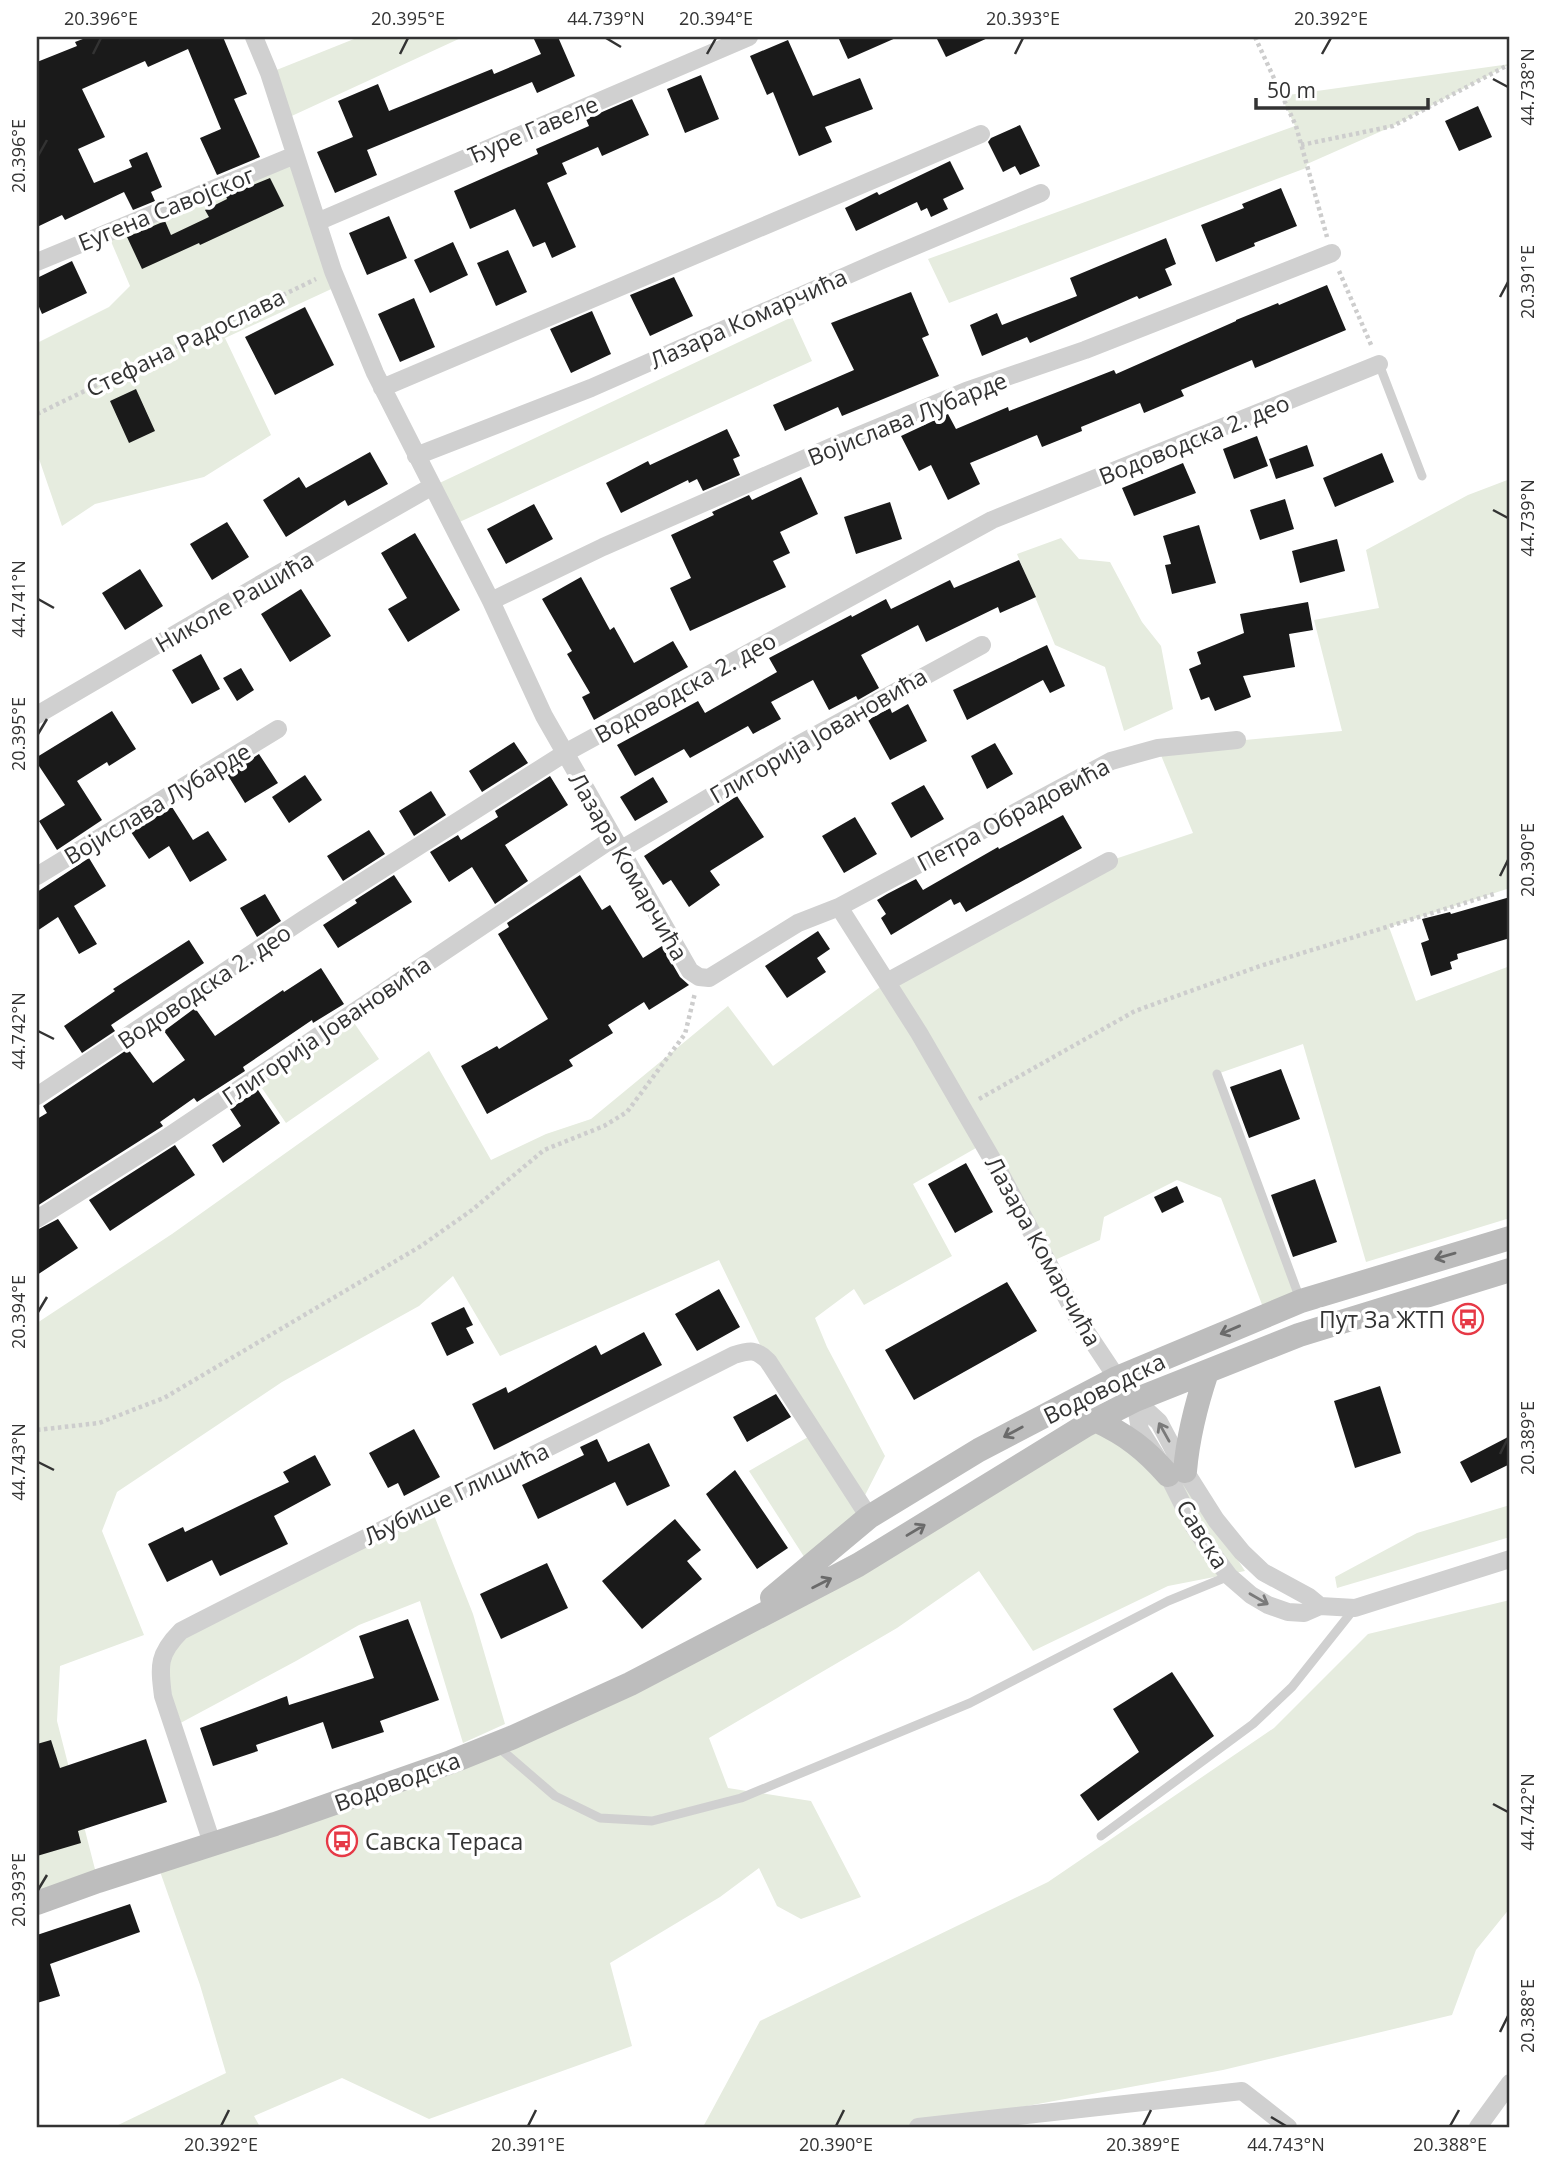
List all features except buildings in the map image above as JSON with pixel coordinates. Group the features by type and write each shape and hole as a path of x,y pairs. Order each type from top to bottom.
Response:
{"main road":[{"name":"Водоводска","path":"743,1624 869,1517 979,1450 1117,1378 1301,1301 1510,1238"},
{"name":"Водоводска","path":"37,1903 275,1824 495,1745 630,1684 858,1565 1095,1420 1135,1400 1299,1335 1510,1269"},
{"path":"1095,1420 1127,1436 1177,1473 1194,1410 1208,1372"}],"street":[{"name":"Лазара Комарчића","path":"254,37 269,73 334,271 382,388 491,601 544,716 681,958 690,971 699,977 709,978 798,923 839,907 963,1108 1079,1321 1117,1378"},
{"name":"Ђуре Гавеле","path":"317,222 749,37"},
{"path":"382,388 981,134"},
{"name":"Еугена Савојског","path":"37,262 295,155"},
{"name":"Лазара Комарчића","path":"416,456 591,388 1041,193"},
{"name":"Војислава Лубарде","path":"491,601 603,547 966,391 1085,350 1332,253"},
{"name":"Водоводска 2. део","path":"37,1096 304,919 565,753 992,520 1379,364"},
{"name":"Николе Рашића","path":"37,715 431,487"},
{"name":"Глигорија Јовановића","path":"37,1219 616,844 982,645"},
{"name":"Војислава Лубарде","path":"37,876 278,729"},
{"name":"Петра Обрадовића","path":"839,907 1111,761 1158,748 1237,740"},
{"path":"887,982 1109,861"},
{"name":"Љубише Глишића","path":"212,1843 163,1696 160,1670 165,1647 181,1631 374,1532 734,1355 751,1350 768,1361 869,1517"},
{"name":"Савска","path":"1117,1378 1135,1400 1140,1430 1242,1552 1263,1572 1320,1606"},
{"name":"Савска","path":"1177,1473 1194,1525 1229,1576 1251,1595 1288,1612 1304,1613 1320,1606 1355,1608 1510,1559"},
{"path":"1478,2127 1510,2083"},
{"path":"918,2127 1242,2091 1289,2127"}],"lane":[{"path":"1379,364 1422,476"},
{"path":"1217,1074 1301,1301"},
{"path":"495,1745 555,1796 600,1818 652,1821 741,1798 971,1703 1168,1601 1229,1576"},
{"path":"1101,1836 1252,1724 1292,1687 1355,1608"}],"path":[{"path":"1255,37 1296,126 1332,253 1379,364"},
{"path":"1301,145 1393,126 1510,64"},
{"name":"Стефана Радослава","path":"37,414 334,271"},
{"path":"963,1108 1135,1012 1260,966 1497,893"},
{"path":"37,1430 99,1423 164,1398 421,1246 472,1210 544,1150 604,1126 627,1112 685,1034 699,977"}],"shaded area":[{"path":"359,37 463,37 283,120 269,73"},
{"path":"1510,64 1393,126 1307,164 1306,168 949,303 928,259 1295,126 1281,96"},
{"path":"295,155 340,285 225,338 271,435 204,477 95,504 62,526 37,453 37,343 109,307 130,286 107,232"},
{"path":"792,317 812,361 453,525 431,487"},
{"path":"1510,479 1510,888 1389,927 1416,1001 1510,966 1510,1218 1366,1262 1303,1044 1217,1074 1301,1301 1266,1315 1221,1198 1177,1180 1104,1217 1100,1240 1048,1263 983,1144 913,1184 952,1256 864,1305 854,1289 815,1318 827,1347 885,1456 860,1505 869,1517 810,1566 749,1471 815,1433 768,1361 719,1260 500,1356 453,1276 419,1306 282,1382 117,1492 102,1531 144,1635 60,1666 57,1721 98,1881 37,1903 37,1323 172,1234 429,1051 491,1160 546,1134 591,1119 728,1006 773,1066 887,982 1109,861 1193,833 1158,748 1342,731 1314,620 1379,608 1366,550 1468,495"},
{"path":"1061,538 1079,559 1110,562 1142,622 1161,646 1173,709 1124,731 1105,667 1055,645 1017,554"},
{"path":"348,1014 379,1059 286,1123 255,1078"},
{"path":"1095,1420 1127,1436 1195,1494 1245,1571 1168,1586 1033,1651 979,1571 897,1628 709,1738 728,1788 811,1801 861,1897 801,1919 777,1906 759,1868 720,1897 610,1963 632,2046 429,2119 342,2078 254,2116 260,2127 114,2127 226,2073 200,1985 157,1863 570,1711"},
{"path":"430,1505 473,1614 505,1724 463,1743 420,1601 359,1625 173,1727 165,1647"},
{"path":"1510,1505 1510,1537 1337,1588 1335,1577 1417,1533"},
{"path":"1510,1600 1510,1908 1476,1950 1452,2015 1223,2070 912,2127 703,2127 760,2021 1048,1882 1274,1728 1368,1634"}],"place":[{"name":"Пут За ЖТП","path":"1468,1319"},
{"name":"Савска Тераса","path":"342,1841"}]}
